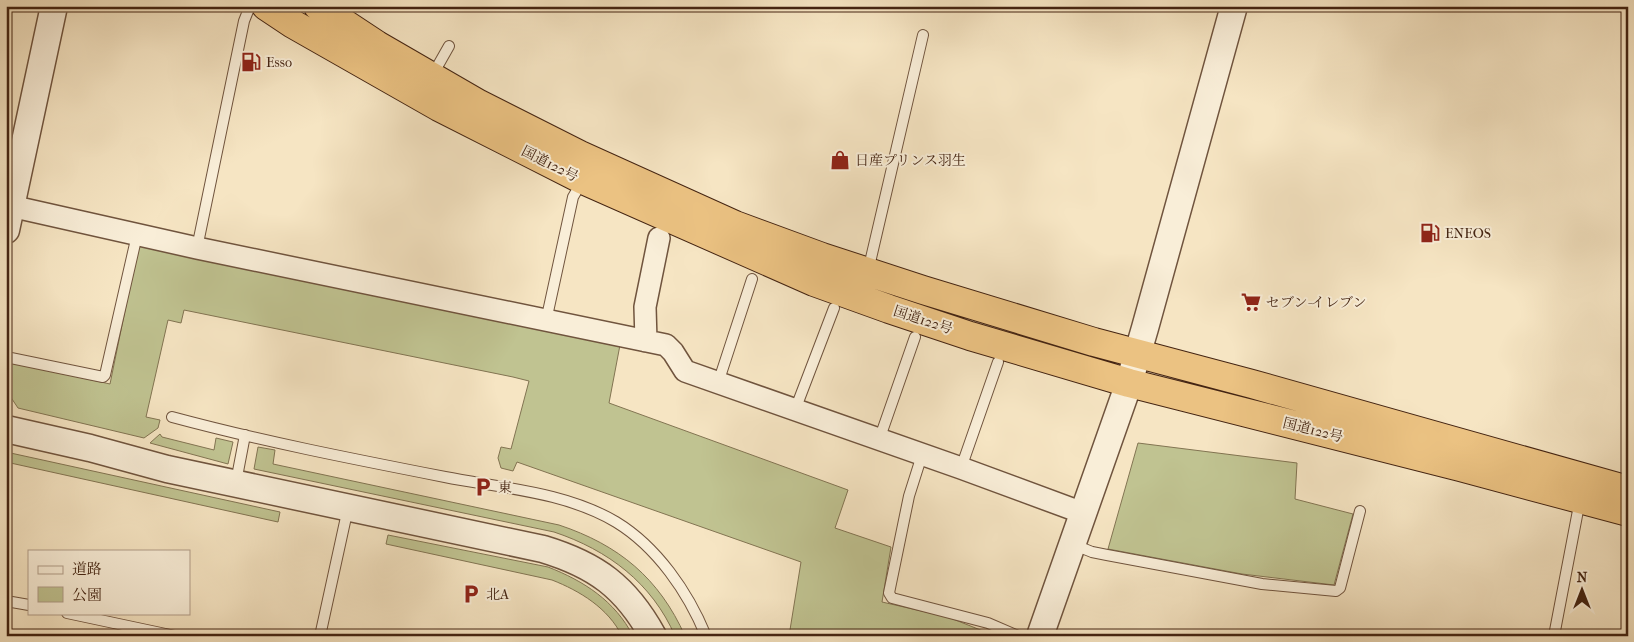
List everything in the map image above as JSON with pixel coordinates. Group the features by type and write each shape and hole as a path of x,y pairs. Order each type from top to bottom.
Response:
{"highway":[{"name":"国道122号","path":"266,6 293,24 439,107 583,180 814,282 970,336 1129,383 1460,466 1628,512"},
{"name":"国道122号","path":"318,6 377,45 478,104 656,191 734,225 867,272 991,312 1628,490"}],"street":[{"path":"54,6 8,214 137,235 666,345 673,352 685,371 1083,513"},
{"path":"1040,636 1129,383 1234,6"},
{"path":"646,341 645,307 659,238"},
{"path":"6,429 90,448 167,469 543,549 567,556 590,567 619,588 644,620 653,636"}],"lane":[{"path":"197,248 244,21 250,6"},
{"path":"867,272 923,35"},
{"path":"432,78 449,46"},
{"path":"546,321 573,198 583,180"},
{"path":"6,357 103,377 106,375 137,235"},
{"path":"718,383 752,279"},
{"path":"795,410 834,308"},
{"path":"879,440 914,337"},
{"path":"961,468 998,362"},
{"path":"172,417 245,435 437,475 512,488 591,510 614,521 644,544 672,575 690,603 706,636"},
{"path":"236,483 245,435"},
{"path":"922,455 909,496 889,593 892,598 988,622 1018,636"},
{"path":"1554,636 1580,499"},
{"path":"320,636 348,507"},
{"path":"1072,544 1092,552 1262,584 1336,591 1340,588 1360,511"},
{"path":"6,601 28,605"},
{"path":"72,614 174,636"}],"green space":[{"path":"139,242 620,345 609,403 848,490 835,528 891,547 882,602 948,617 988,633 987,636 789,636 801,562 517,462 513,471 501,468 498,458 501,447 511,449 529,381 513,377 184,310 181,323 168,320 146,417 160,420 158,428 144,438 18,408 6,390 6,361 110,384"},
{"path":"160,434 162,437 214,450 216,438 233,442 228,464 150,443"},
{"path":"1138,443 1297,463 1295,499 1353,514 1334,585 1242,574 1108,549"},
{"path":"258,447 275,450 273,464 559,525 581,533 635,566 663,597 675,615 685,636 675,636 654,600 626,571 610,559 574,539 554,532 254,469"},
{"path":"6,452 280,512 278,522 6,462"},
{"path":"388,535 548,567 586,586 608,602 633,636 622,636 601,609 573,589 552,580 386,544"}],"place":[{"name":"Esso","path":"251,62"},
{"name":"日産プリンス羽生","path":"840,160"},
{"name":"ENEOS","path":"1430,233"},
{"name":"セブン-イレブン","path":"1251,302"},
{"name":"東","path":"483,487"},
{"name":"北A","path":"471,594"}]}
